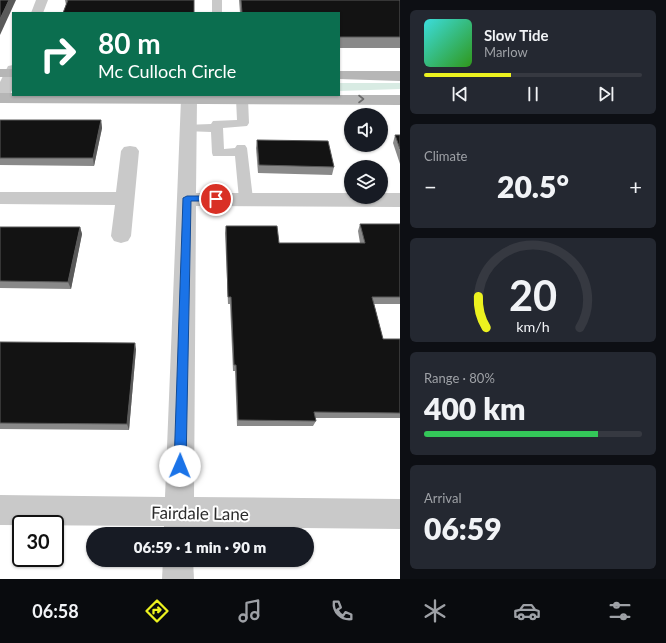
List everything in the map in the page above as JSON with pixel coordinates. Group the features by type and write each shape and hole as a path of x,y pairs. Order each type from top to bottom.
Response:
{"main road":[{"path":"340,75 400,76"},
{"path":"1,98 400,100"}],"street":[{"path":"37,12 42,0"},
{"path":"1,98 9,72"},
{"path":"179,523 188,99"},
{"path":"121,236 130,151"},
{"path":"0,198 125,199"},
{"path":"187,198 400,200"},
{"name":"Fairdale Lane","path":"0,510 179,523 400,514"},
{"path":"178,567 178,579"}],"lane":[{"path":"217,0 217,12"},
{"path":"242,99 243,123 239,127 217,124 217,128 218,153 241,150 246,199"},
{"path":"188,128 217,128"}],"shaded area":[{"path":"340,83 400,83 400,89 340,91"}],"building":[{"path":"0,0 9,0 0,19"},
{"path":"68,0 194,0 194,12 63,12"},
{"path":"241,0 400,0 400,37 340,37 340,12 242,12"},
{"path":"0,120 101,120 93,158 0,158"},
{"path":"395,135 400,135 400,149"},
{"path":"257,140 328,141 334,167 259,165"},
{"path":"360,224 400,224 400,297 372,297 383,339 400,339 400,413 314,412 316,421 238,420 231,297 228,297 226,226 277,226 279,243 365,243"},
{"path":"0,227 80,227 68,282 0,281"},
{"path":"0,342 135,343 127,424 0,423"}],"route":[{"path":"180,466 187,198 216,199"}]}
